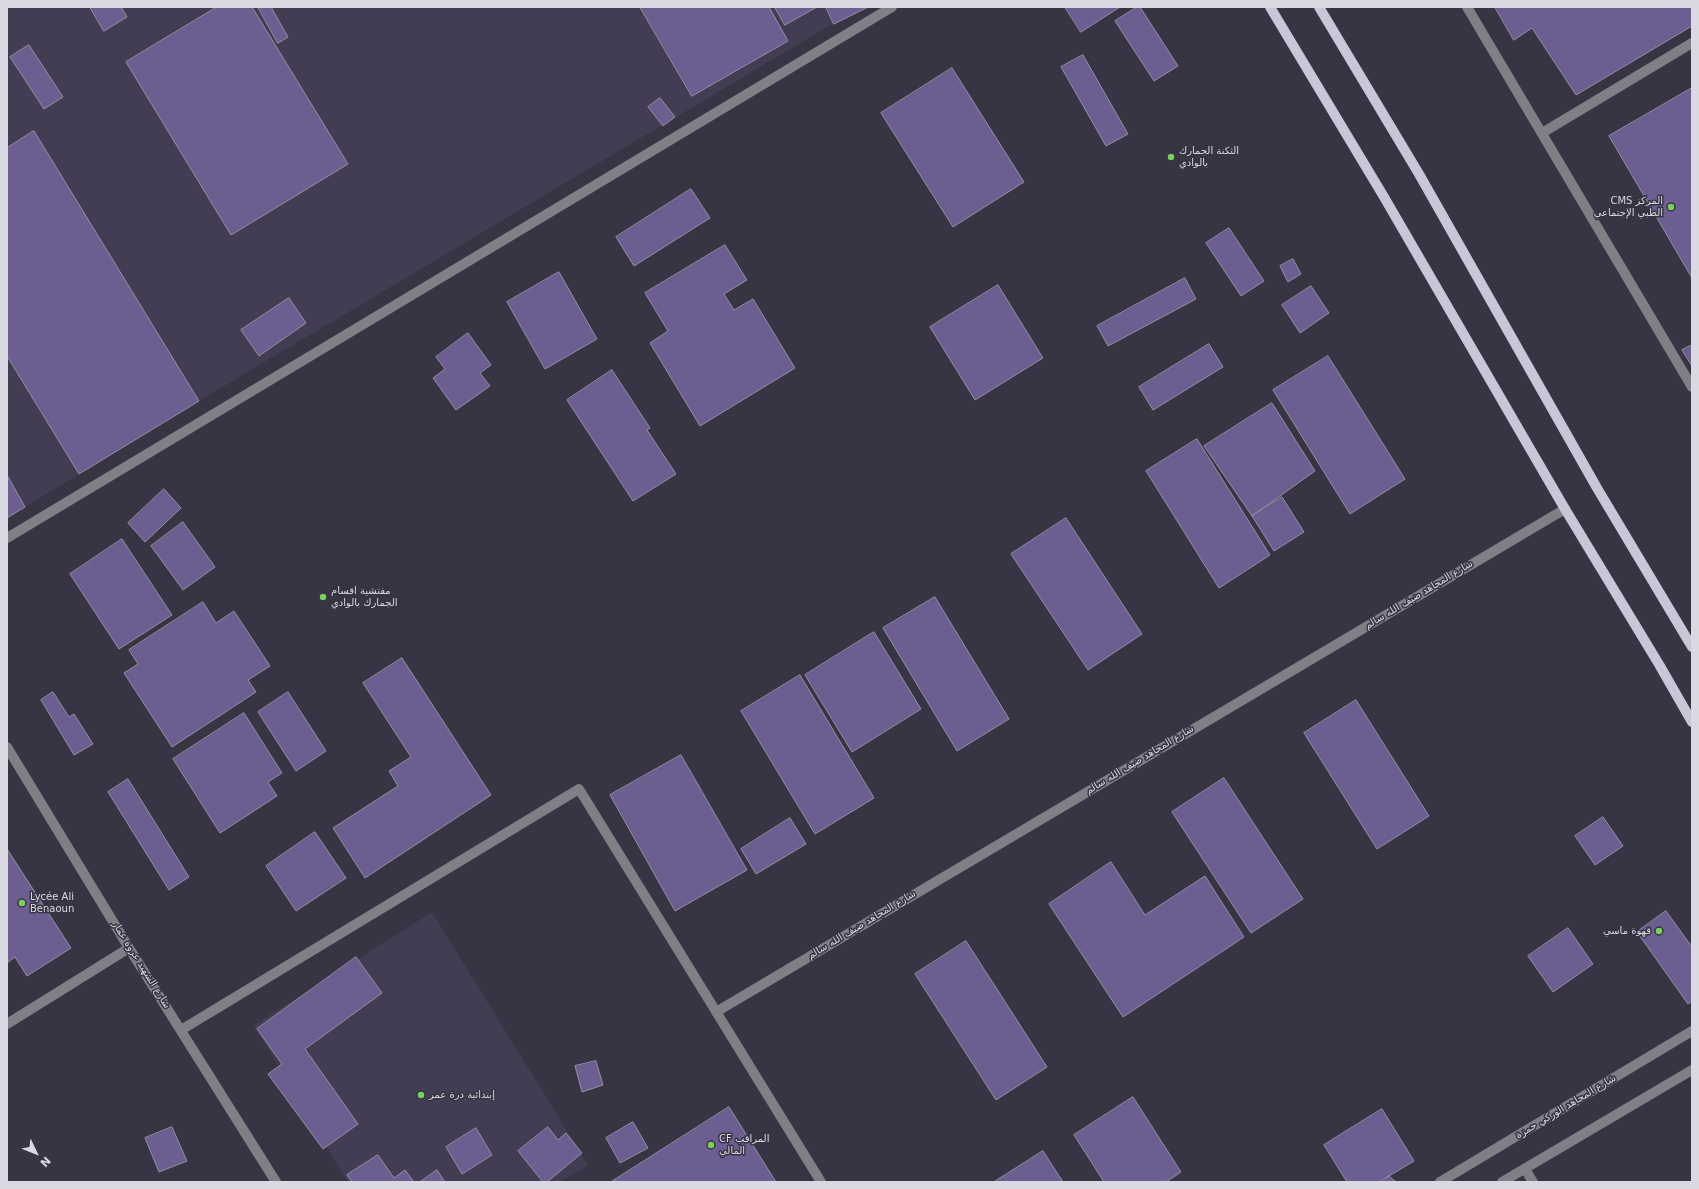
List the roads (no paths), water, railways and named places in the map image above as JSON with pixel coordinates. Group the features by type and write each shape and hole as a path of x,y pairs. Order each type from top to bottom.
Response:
{"main road":[{"path":"1270,7 1384,197 1565,509 1692,722"},
{"path":"1319,7 1419,174 1597,488 1692,647"}],"street":[{"path":"7,538 892,7"},
{"path":"1467,7 1692,387"},
{"path":"1542,133 1692,43"},
{"name":"شارع المجاهد ضيف الله سالم","path":"716,1012 1565,509"},
{"name":"شارع الشهيد عروة عمار","path":"7,747 129,948 276,1182"},
{"path":"181,1030 579,789 821,1182"},
{"path":"7,1024 129,948"},
{"name":"شارع المجاهد الوركي حمزة","path":"1440,1182 1692,1031"},
{"path":"1502,1182 1692,1070"},
{"path":"1525,1169 1533,1182"}],"place":[{"name":"الثكنة الجمارك بالوادي","path":"1171,157"},
{"name":"CMS المركز الطبي الإجتماعي","path":"1671,207"},
{"name":"مفتشية اقسام الجمارك بالوادي","path":"323,597"},
{"name":"Lycée Ali Benaoun","path":"22,903"},
{"name":"قهوة ماسي","path":"1659,931"},
{"name":"إبتدائية درة عمر","path":"421,1095"},
{"name":"CF المراقب المالي","path":"711,1145"}]}
